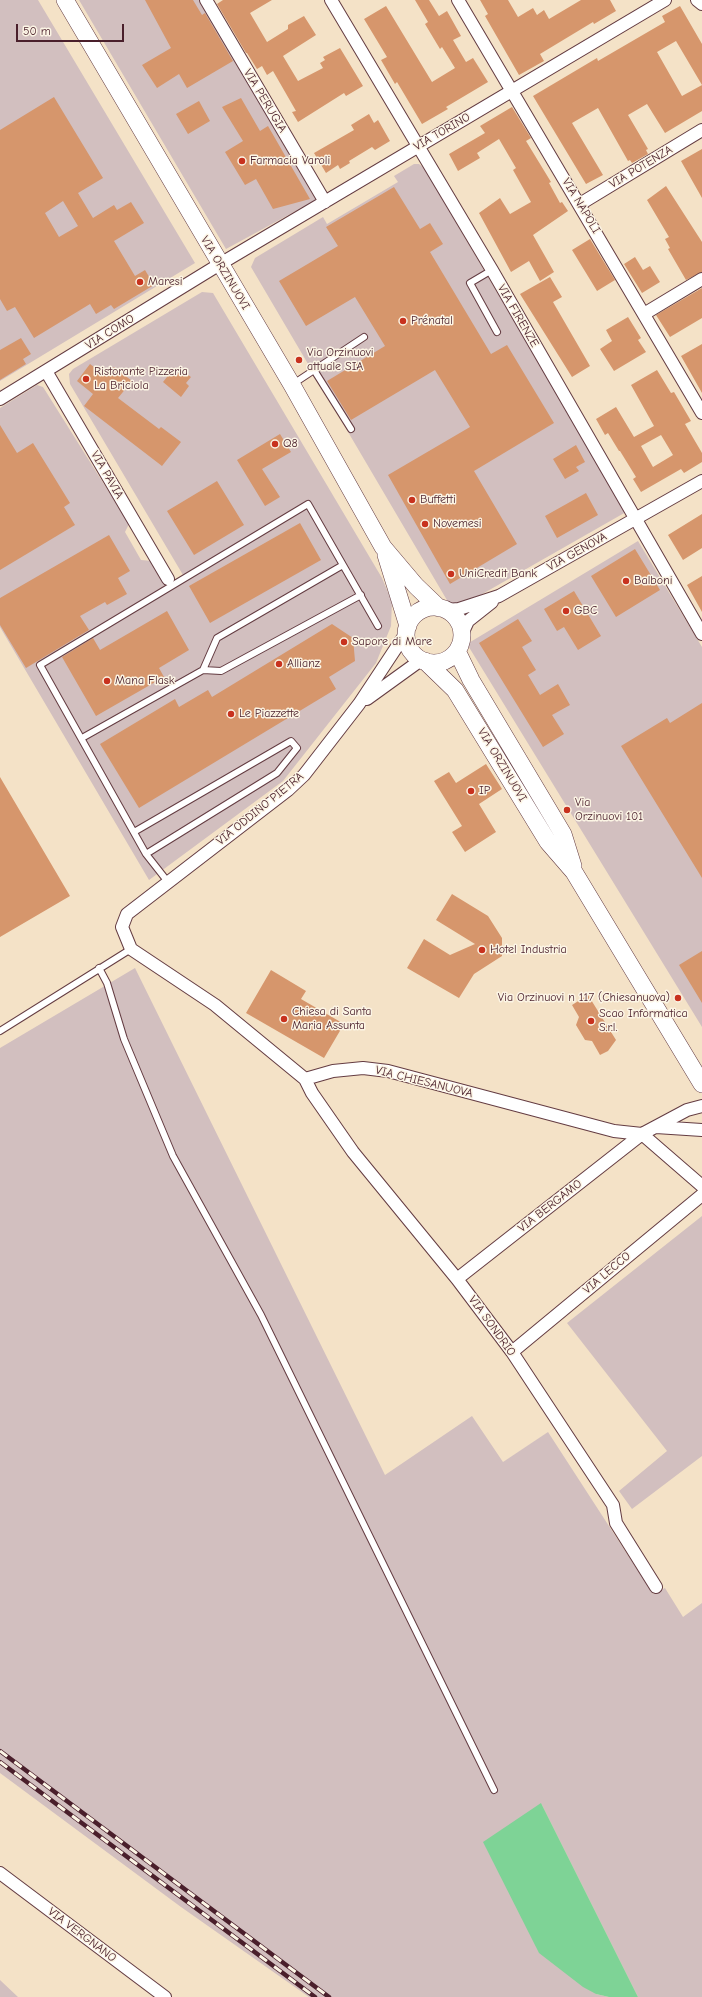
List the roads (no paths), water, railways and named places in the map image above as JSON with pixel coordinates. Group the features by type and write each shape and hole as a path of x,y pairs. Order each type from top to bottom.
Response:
{"main road":[{"name":"VIA ORZINUOVI","path":"65,0 292,385 383,547 416,586 456,618 462,634"},
{"name":"VIA ORZINUOVI","path":"383,547 407,629 410,649 455,690 548,842 574,872 702,1084"},
{"path":"407,629 419,612 428,608 443,609"},
{"path":"423,661 439,663 451,658 457,651 462,634"},
{"name":"VIA ORZINUOVI","path":"457,651 471,680 563,834 574,872"}],"street":[{"name":"VIA PERUGIA","path":"206,0 325,202"},
{"name":"VIA FIRENZE","path":"331,0 492,270 635,520 702,632"},
{"name":"VIA NAPOLI","path":"458,0 580,204 702,414"},
{"name":"VIA TORINO","path":"220,264 418,146 513,92 665,0"},
{"path":"697,0 702,4"},
{"name":"VIA POTENZA","path":"580,204 702,130"},
{"name":"VIA COMO","path":"0,399 220,264"},
{"path":"644,314 702,279"},
{"name":"VIA PAVIA","path":"46,371 168,579"},
{"name":"VIA GENOVA","path":"443,609 459,609 499,596 702,481"},
{"path":"462,634 468,621 499,596"},
{"name":"VIA ODDINO PIETRA","path":"131,949 122,927 127,914 304,775 360,704 407,629"},
{"path":"360,704 423,661"},
{"path":"131,949 215,1005 306,1079"},
{"name":"VIA CHIESANUOVA","path":"306,1079 333,1071 363,1068 388,1071 614,1131 642,1134"},
{"name":"VIA SONDRIO","path":"306,1079 312,1093 353,1152 457,1278 512,1352 613,1505 616,1523 656,1587"},
{"path":"702,1106 687,1110 642,1134 702,1186"},
{"path":"655,1127 702,1130"},
{"name":"VIA BERGAMO","path":"457,1278 642,1134"},
{"name":"VIA LECCO","path":"512,1352 702,1195"},
{"name":"VIA VERGNANO","path":"0,1873 164,1997"}],"lane":[{"path":"492,270 470,284 497,332"},
{"path":"292,385 364,337"},
{"path":"314,370 351,429"},
{"path":"168,882 146,854 40,665 308,504 378,626"},
{"path":"203,670 217,638 343,564"},
{"path":"82,738 203,670 221,671 361,595"},
{"path":"134,832 291,741 297,748 277,773 146,854"},
{"path":"0,1031 131,949"},
{"path":"100,968 107,983 124,1039 173,1156 261,1315 494,1790"}],"railway":[{"path":"0,1751 329,1997"},
{"path":"0,1762 315,1997"}],"place":[{"name":"Farmacia Varoli","path":"242,161"},
{"name":"Maresi","path":"140,282"},
{"name":"Prénatal","path":"403,321"},
{"name":"Via Orzinuovi attuale SIA","path":"299,360"},
{"name":"Ristorante Pizzeria La Briciola","path":"86,379"},
{"name":"Q8","path":"275,444"},
{"name":"Buffetti","path":"412,500"},
{"name":"Novemesi","path":"425,524"},
{"name":"UniCredit Bank","path":"451,574"},
{"name":"Balboni","path":"626,581"},
{"name":"GBC","path":"566,611"},
{"name":"Sapore di Mare","path":"344,642"},
{"name":"Allianz","path":"279,664"},
{"name":"Mana Flask","path":"107,681"},
{"name":"Le Piazzette","path":"231,714"},
{"name":"IP","path":"471,791"},
{"name":"Via Orzinuovi 101","path":"567,810"},
{"name":"Hotel Industria","path":"482,950"},
{"name":"Via Orzinuovi n 117 (Chiesanuova)","path":"678,998"},
{"name":"Chiesa di Santa Maria Assunta","path":"284,1019"},
{"name":"Scao Informatica S.r.l.","path":"591,1021"}]}
